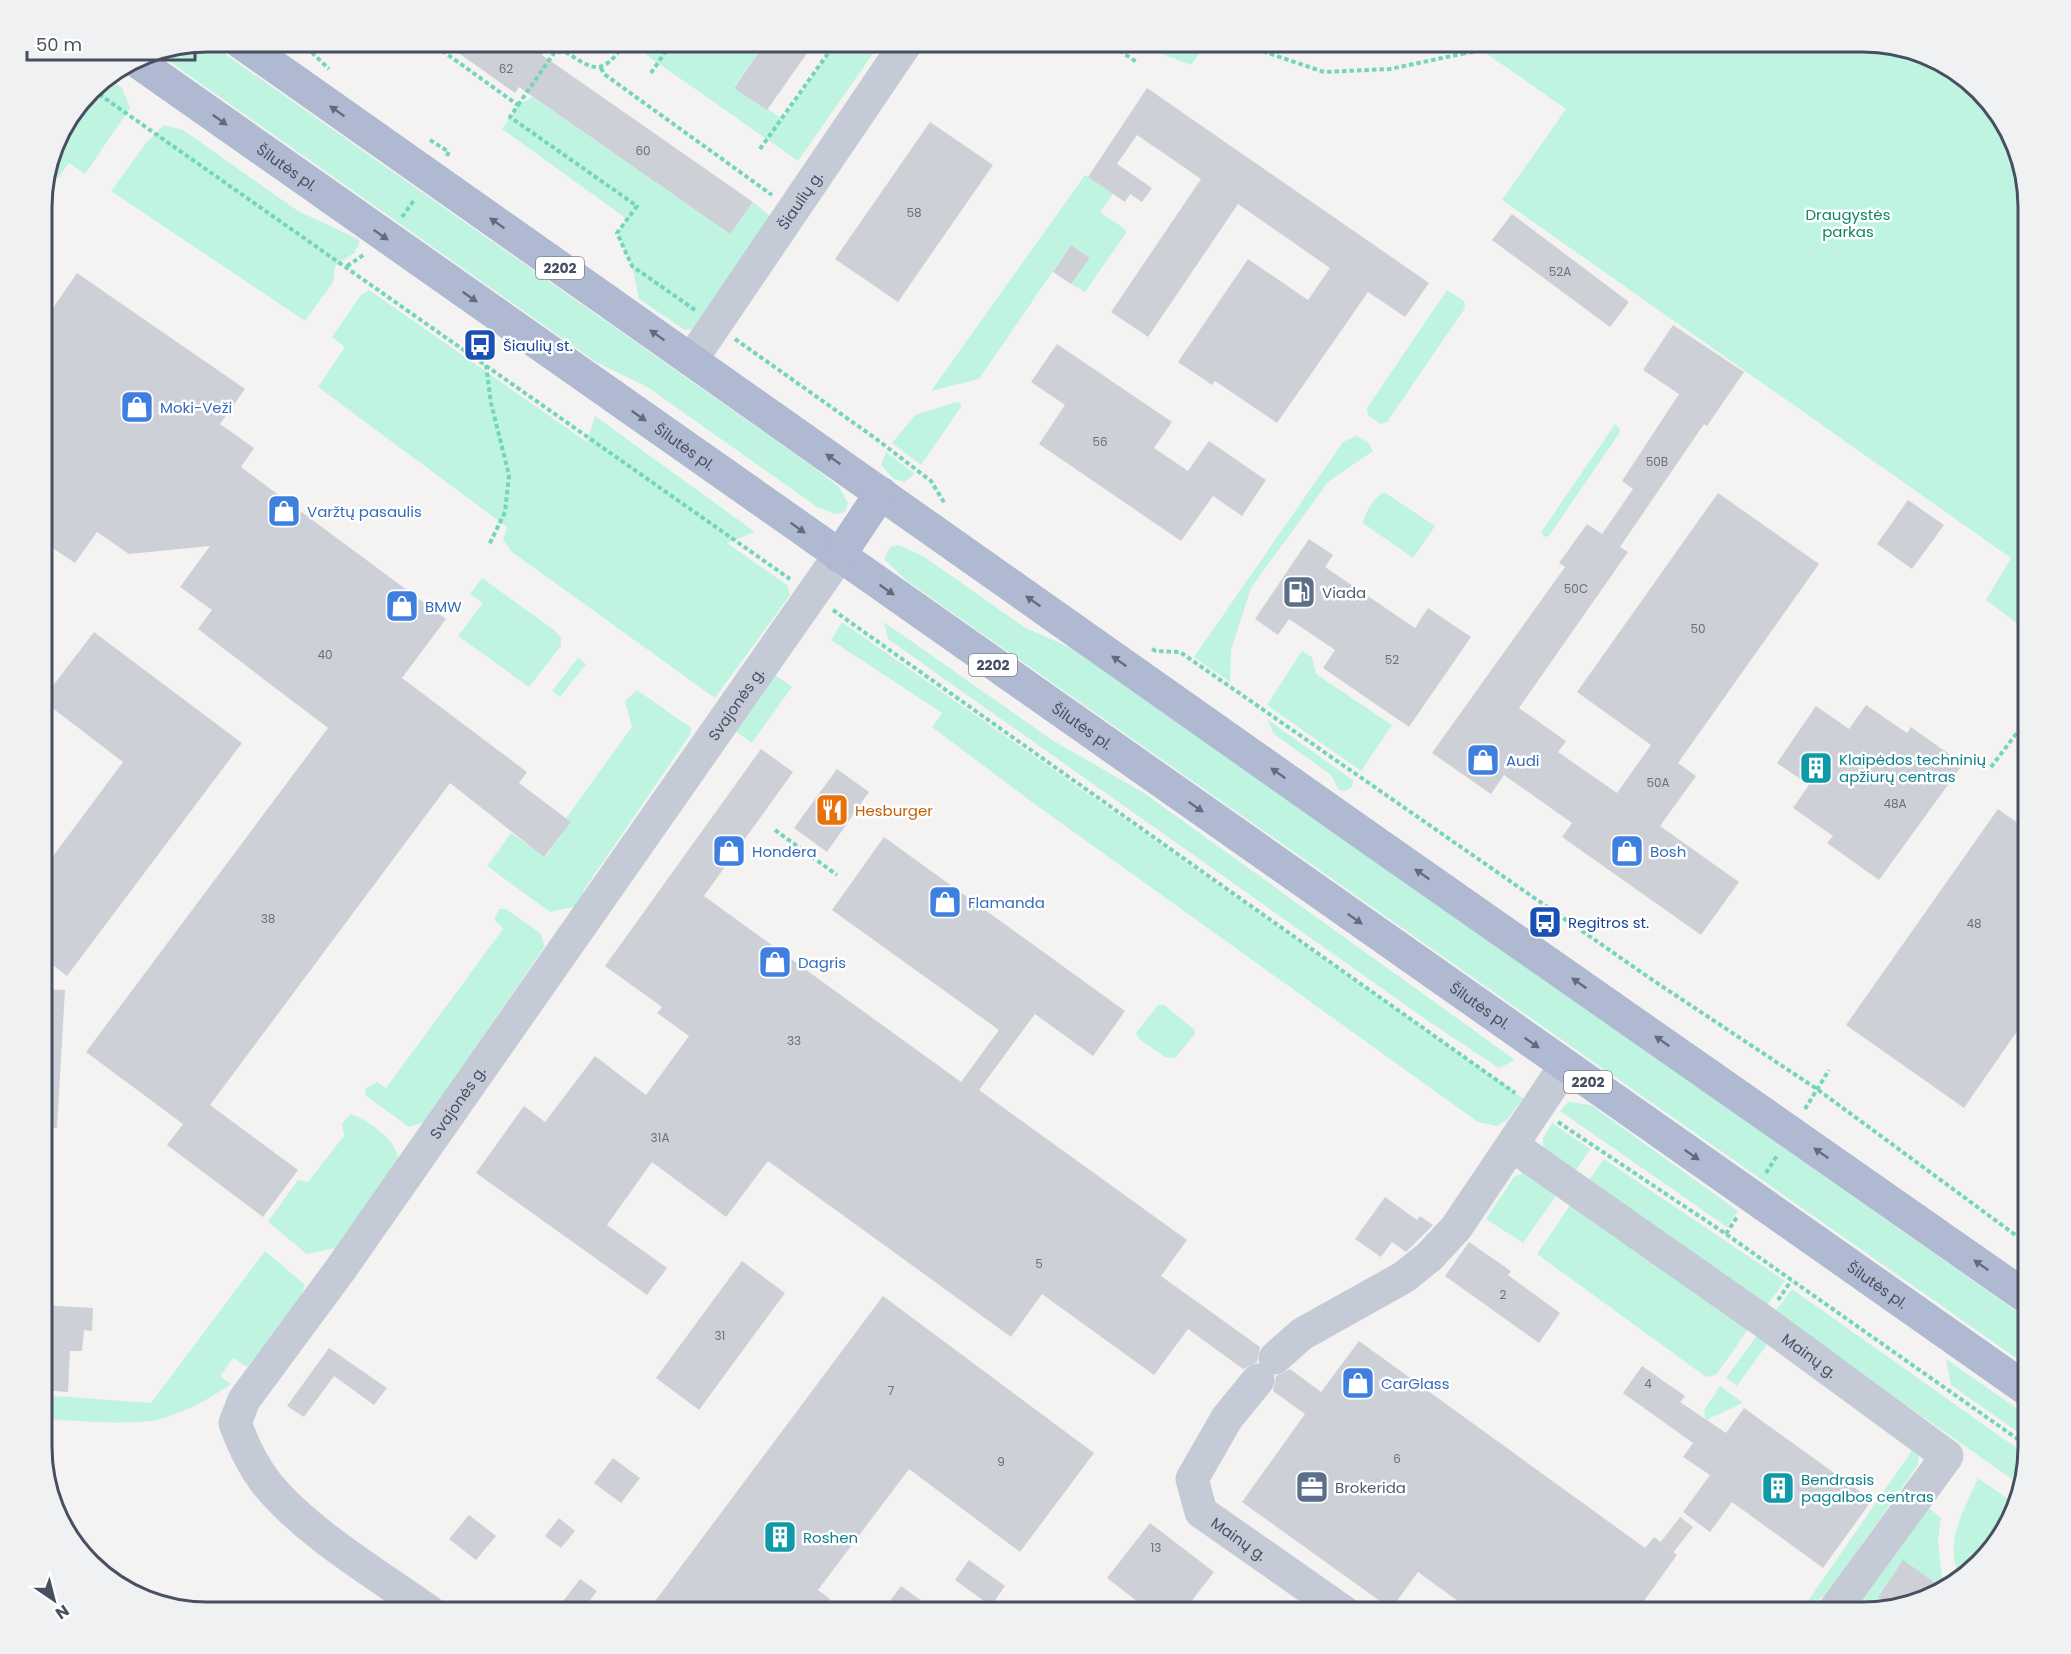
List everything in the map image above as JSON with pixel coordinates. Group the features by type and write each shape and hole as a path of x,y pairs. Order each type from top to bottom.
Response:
{"main road":[{"name":"2202","path":"256,53 2018,1291"},
{"name":"Šilutės pl.","path":"144,66 2018,1383"},
{"path":"839,556 881,493"}],"street":[{"name":"Šiaulių g.","path":"692,359 900,53"},
{"name":"Svajonės g.","path":"416,1602 324,1535 268,1485 254,1464 236,1423 244,1400 340,1270 839,556"},
{"name":"Mainų g.","path":"1330,1602 1201,1512 1192,1479 1227,1418 1266,1369 1302,1334 1404,1277 1429,1257 1456,1228 1565,1066"},
{"name":"Mainų g.","path":"1513,1146 1763,1321 1947,1456 1840,1602"}],"path":[{"path":"1122,52 1138,63"},
{"path":"1266,52 1324,72 1390,69 1471,52"},
{"path":"445,53 518,105"},
{"path":"555,53 510,117 637,206 618,233 632,266 875,438 931,482 950,511"},
{"path":"567,53 590,67 601,68 610,63 618,53"},
{"path":"651,73 665,53"},
{"path":"760,149 828,53"},
{"path":"601,68 604,74 775,197"},
{"path":"101,96 1537,1108 1726,1234 2018,1439"},
{"path":"486,365 491,403 508,476 505,512 489,545"},
{"path":"1146,645 1156,651 1180,652 1654,981 1817,1089 2018,1237"},
{"path":"1991,767 2018,731"},
{"path":"775,830 837,875"}],"green space":[{"path":"1158,52 1200,52 1191,65"},
{"name":"Draugystės parkas","path":"1485,52 1864,52 1894,55 1923,64 1941,73 1966,91 1980,105 2003,139 2016,177 2018,197 2018,624 1986,600 2011,558 1502,200 1566,109"},
{"path":"197,53 224,53 812,466 839,487 848,503 845,512 835,514 817,507 649,388 596,362 165,59"},
{"path":"643,53 758,53 734,87 783,119 829,53 874,53 798,161"},
{"path":"115,83 122,88 130,108 85,174 69,163 55,182 64,148 73,130 91,105"},
{"path":"533,97 730,234 753,202 772,218 693,329 685,330 639,299 632,266 617,233 627,219 502,129 518,105"},
{"path":"164,125 183,130 298,211 358,239 360,242 354,253 335,266 333,282 305,321 111,191 146,143"},
{"path":"1117,164 1129,172 1119,186 1130,194 1127,198 1116,190 1100,212 1125,229 1126,233 1085,292 1071,284 1090,258 1071,245 979,379 931,391 1085,175 1102,186"},
{"path":"369,290 587,442 595,416 755,532 727,543 787,585 790,595 715,698 512,552 503,540 507,527 318,387 345,347 332,337 361,295"},
{"path":"1447,290 1464,301 1465,308 1387,422 1380,424 1368,415 1367,408"},
{"path":"957,402 961,403 961,407 921,465 892,443 915,415"},
{"path":"1615,424 1620,432 1549,536 1543,537 1542,531"},
{"path":"1356,436 1368,442 1373,451 1328,482 1251,588 1231,650 1230,682 1194,657 1343,442"},
{"path":"886,452 915,474 904,482 894,479 881,465"},
{"path":"1384,492 1435,526 1413,558 1363,523 1370,506"},
{"path":"898,545 923,556 1024,627 1071,648 2018,1312 2018,1359 907,581 884,559 890,547"},
{"path":"482,578 554,630 561,638 561,646 529,687 458,636 483,603 470,594"},
{"path":"842,622 1523,1098 1507,1120 1497,1126 1478,1122 1032,802 932,727 942,713 831,640"},
{"path":"884,622 1052,740 1144,793 1515,1060 1499,1068 1431,1023 888,639"},
{"path":"1302,651 1312,657 1316,674 1392,725 1361,771 1267,705"},
{"path":"578,658 586,664 560,697 552,691"},
{"path":"775,675 792,687 752,743 735,731"},
{"path":"637,690 691,728 690,735 583,891 586,894 577,906 550,912 487,866 511,833 545,857 571,822 566,818 632,727 625,701"},
{"path":"1267,719 1354,781 1351,788 1345,791 1339,790 1331,775 1274,734"},
{"path":"499,909 506,909 540,933 545,946 424,1122 409,1127 366,1096 365,1089 377,1082 386,1088 503,929 494,919"},
{"path":"1158,1005 1164,1005 1194,1029 1195,1034 1175,1058 1165,1057 1138,1038 1136,1033"},
{"path":"1568,1102 1591,1105 1738,1211 1727,1227 1560,1111"},
{"path":"350,1114 381,1132 394,1146 398,1161 341,1247 307,1254 268,1222 298,1180 308,1182 344,1136 342,1124"},
{"path":"1552,1123 1590,1149 1574,1173 1543,1149 1543,1138"},
{"path":"1604,1159 1785,1281 1764,1309 1587,1183"},
{"path":"1523,1173 1558,1193 1523,1243 1486,1219 1514,1177"},
{"path":"1571,1204 1749,1328 1716,1375 1706,1377 1537,1254"},
{"path":"265,1251 304,1284 303,1296 247,1367 233,1358 220,1376 231,1384 208,1399 173,1415 151,1421 121,1423 53,1420 53,1396 151,1403"},
{"path":"1792,1289 2018,1449 2015,1481 1774,1313"},
{"path":"1757,1335 1768,1343 1737,1386 1726,1378"},
{"path":"1946,1359 2018,1409 2018,1432 1951,1385"},
{"path":"1720,1386 1743,1403 1706,1420 1704,1410"},
{"path":"1915,1446 1919,1451 1918,1465 1827,1593 1815,1602 1808,1601"},
{"path":"1978,1478 2009,1499 2003,1515 1992,1533 1980,1549 1957,1569 1955,1565 1954,1540 1962,1514"},
{"path":"1924,1504 1941,1518 1938,1540 1942,1580 1936,1583 1903,1561 1878,1596 1883,1600 1852,1602"}],"building":[{"path":"458,53 544,53 542,55 753,202 730,234 519,87 515,93"},
{"path":"759,53 807,53 767,110 734,88"},
{"path":"1147,88 1429,283 1405,317 1368,292 1277,423 1215,381 1212,385 1178,362 1248,259 1308,300 1330,268 1238,204 1148,337 1111,312 1201,179 1137,135 1117,164 1152,188 1142,202 1130,194 1125,202 1088,177"},
{"path":"930,122 993,165 898,302 835,259"},
{"path":"1512,214 1629,302 1610,327 1492,240"},
{"path":"1071,245 1090,258 1071,284 1053,272"},
{"path":"77,273 245,389 220,424 254,448 241,467 446,619 402,678 527,772 519,783 571,822 544,857 450,783 210,1105 298,1170 263,1217 167,1145 183,1124 86,1052 328,728 198,629 212,610 180,587 210,546 129,554 97,532 75,563 53,548 53,308"},
{"path":"1673,325 1744,372 1707,426 1704,424 1620,547 1628,552 1519,708 1566,741 1558,752 1617,793 1651,745 1577,692 1718,493 1819,564 1678,763 1696,776 1660,826 1739,882 1701,935 1562,837 1572,823 1504,775 1491,794 1432,753 1565,567 1559,563 1587,524 1602,534 1633,489 1622,481 1679,394 1643,370"},
{"path":"1057,344 1172,422 1154,448 1188,471 1209,441 1266,480 1242,516 1213,496 1181,541 1039,444 1065,405 1031,382"},
{"path":"1908,500 1944,525 1912,569 1877,544"},
{"path":"1309,539 1333,555 1325,567 1415,628 1428,608 1471,637 1409,727 1323,668 1335,650 1289,619 1278,635 1255,619"},
{"path":"94,632 242,743 67,976 53,965 53,856 123,762 53,708 53,686"},
{"path":"1866,705 1907,733 1911,727 1963,764 1879,880 1827,843 1833,836 1793,808 1809,785 1777,763 1816,706 1849,729"},
{"path":"761,749 793,772 704,896 961,1082 999,1030 832,910 884,837 1125,1011 1093,1056 1035,1014 979,1090 1187,1240 1161,1276 1260,1347 1257,1362 1243,1369 1188,1329 1154,1375 1042,1294 1011,1337 768,1161 726,1217 652,1162 607,1225 667,1268 647,1295 476,1173 524,1106 545,1122 595,1056 646,1095 689,1036 657,1013 662,1007 605,966"},
{"name":"Hesburger","path":"837,769 869,792 827,852 794,828"},
{"path":"1998,809 2018,823 2018,1030 1964,1108 1846,1025"},
{"path":"53,989 65,990 57,1128 53,1128"},
{"path":"1385,1197 1417,1220 1420,1216 1433,1225 1406,1252 1392,1242 1381,1257 1355,1239"},
{"path":"1469,1242 1511,1271 1508,1275 1560,1313 1539,1343 1445,1276"},
{"path":"742,1261 785,1293 699,1410 656,1378"},
{"path":"883,1296 1094,1453 1020,1552 909,1469 818,1590 830,1599 828,1602 654,1602"},
{"path":"53,1306 93,1308 92,1331 84,1330 82,1351 70,1351 68,1392 53,1391"},
{"path":"1359,1341 1645,1548 1654,1537 1677,1555 1643,1602 1459,1602 1418,1572 1396,1602 1381,1602 1242,1502 1305,1414 1273,1391 1276,1376 1290,1369 1321,1392"},
{"path":"329,1348 387,1388 374,1405 334,1376 304,1417 287,1406"},
{"name":"Bendrasis pagalbos centras","path":"1642,1366 1685,1396 1680,1402 1726,1433 1744,1408 1872,1500 1823,1568 1732,1502 1710,1532 1683,1512 1710,1475 1683,1457 1693,1443 1623,1393"},
{"path":"613,1458 640,1478 621,1503 594,1483"},
{"path":"469,1515 496,1536 476,1560 449,1539"},
{"path":"559,1518 575,1531 561,1548 545,1536"},
{"path":"1150,1523 1214,1572 1191,1602 1138,1602 1107,1578"},
{"path":"969,1560 1005,1586 994,1602 985,1602 955,1580"},
{"path":"1903,1560 1936,1583 1894,1599 1883,1600 1878,1597"},
{"path":"580,1579 597,1591 589,1602 563,1602"},
{"path":"901,1586 923,1602 889,1602"}],"tunnel":[{"path":"1670,1530 1683,1540"}],"place":[{"name":"Šiaulių st.","path":"480,345"},
{"name":"Moki-Veži","path":"137,407"},
{"name":"Varžtų pasaulis","path":"284,511"},
{"name":"Viada","path":"1299,592"},
{"name":"BMW","path":"402,606"},
{"name":"Audi","path":"1483,760"},
{"name":"Klaipėdos techninių apžiurų centras","path":"1816,768"},
{"name":"Hesburger","path":"832,810"},
{"name":"Hondera","path":"729,851"},
{"name":"Bosh","path":"1627,851"},
{"name":"Flamanda","path":"945,902"},
{"name":"Regitros st.","path":"1545,922"},
{"name":"Dagris","path":"775,962"},
{"name":"CarGlass","path":"1358,1383"},
{"name":"Brokerida","path":"1312,1487"},
{"name":"Bendrasis pagalbos centras","path":"1778,1488"},
{"name":"Roshen","path":"780,1537"}]}
